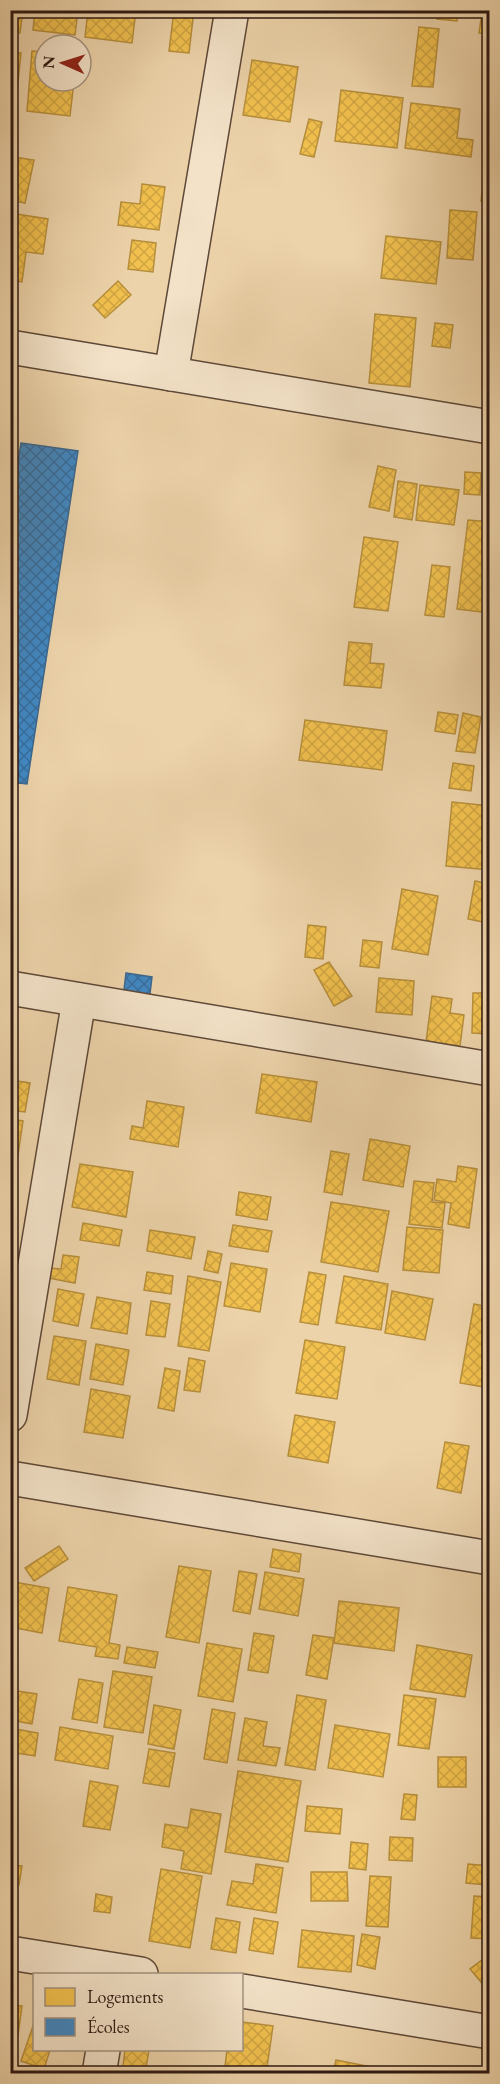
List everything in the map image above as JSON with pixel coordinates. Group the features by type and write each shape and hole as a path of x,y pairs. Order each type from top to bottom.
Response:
{"street":[{"path":"171,374 232,10"},
{"path":"10,347 489,427"},
{"path":"10,988 489,1069"},
{"path":"10,1415 79,1000"},
{"path":"10,1478 489,1558"},
{"path":"10,1953 124,1973"},
{"path":"243,1991 489,2032"},
{"path":"99,2073 103,2051"}],"building: Logements":[{"path":"10,10 23,10 20,33 10,32"},
{"path":"35,10 78,10 75,33 33,30"},
{"path":"88,10 136,10 132,43 93,38 93,33 85,33"},
{"path":"174,10 194,10 189,53 169,51"},
{"path":"438,10 458,10 457,21 437,19"},
{"path":"481,19 490,19 490,34 479,33"},
{"path":"419,27 439,29 433,87 412,86"},
{"path":"33,51 33,93 73,93 70,116 27,111"},
{"path":"10,52 21,53 14,120 10,119"},
{"path":"252,60 298,67 290,122 243,115"},
{"path":"341,90 403,98 397,148 335,141"},
{"path":"411,103 460,109 457,138 473,140 471,157 405,148"},
{"path":"309,119 322,122 314,157 300,154"},
{"path":"14,157 34,160 25,203 10,200 10,173"},
{"path":"485,166 490,166 490,202 481,201"},
{"path":"142,184 165,187 159,230 118,225 121,202 140,204"},
{"path":"450,210 477,212 473,260 447,258"},
{"path":"10,213 48,219 43,254 26,252 22,282 10,280"},
{"path":"386,236 441,242 436,284 381,278"},
{"path":"132,240 156,243 153,272 128,269"},
{"path":"118,281 131,295 105,318 93,305"},
{"path":"375,314 416,318 410,387 369,383"},
{"path":"435,323 453,325 450,348 432,346"},
{"path":"490,323 490,386 482,385"},
{"path":"378,466 396,470 389,511 369,507"},
{"path":"465,472 481,473 480,495 464,494"},
{"path":"398,481 417,484 412,520 394,517"},
{"path":"420,485 459,490 454,525 416,520"},
{"path":"468,520 490,522 490,613 457,609"},
{"path":"364,537 398,542 388,611 354,607"},
{"path":"432,565 450,567 444,617 425,615"},
{"path":"349,642 372,644 370,663 384,664 381,688 344,685"},
{"path":"438,712 458,715 455,734 435,731"},
{"path":"463,713 481,717 475,753 456,751"},
{"path":"305,720 387,731 382,770 299,760"},
{"path":"453,763 474,766 471,791 449,788"},
{"path":"452,802 490,806 490,870 446,866"},
{"path":"475,881 490,884 488,923 468,919"},
{"path":"402,889 438,896 428,955 392,949"},
{"path":"308,925 326,927 323,959 305,957"},
{"path":"363,940 382,942 379,968 360,966"},
{"path":"329,962 352,996 334,1006 314,970"},
{"path":"379,978 414,981 412,1015 376,1012"},
{"path":"473,993 490,993 490,1034 472,1033"},
{"path":"432,996 452,999 450,1013 464,1015 460,1046 426,1042"},
{"path":"262,1074 317,1082 311,1122 256,1113"},
{"path":"10,1080 30,1083 25,1112 10,1110"},
{"path":"147,1101 184,1107 178,1147 130,1139 132,1126 143,1128"},
{"path":"10,1119 23,1121 17,1162 10,1161"},
{"path":"370,1139 410,1146 403,1187 363,1180"},
{"path":"331,1151 349,1154 342,1195 324,1192"},
{"path":"80,1164 133,1172 126,1217 72,1207"},
{"path":"458,1166 477,1169 469,1228 448,1224 451,1203 434,1200 437,1179 456,1182"},
{"path":"414,1181 434,1183 432,1202 445,1203 442,1228 409,1224"},
{"path":"239,1192 271,1197 267,1220 236,1215"},
{"path":"331,1202 389,1211 378,1272 321,1262"},
{"path":"83,1223 122,1230 119,1246 80,1240"},
{"path":"233,1225 272,1231 268,1252 229,1246"},
{"path":"407,1227 443,1230 439,1273 403,1270"},
{"path":"150,1230 195,1237 191,1259 147,1251"},
{"path":"208,1251 222,1254 218,1273 204,1270"},
{"path":"63,1255 79,1257 75,1283 48,1278 50,1268 61,1269"},
{"path":"490,1256 490,1297 482,1296"},
{"path":"231,1263 267,1269 260,1312 224,1306"},
{"path":"147,1272 173,1276 171,1294 144,1290"},
{"path":"309,1272 326,1275 318,1325 300,1322"},
{"path":"188,1276 221,1282 209,1351 178,1346"},
{"path":"344,1276 388,1284 381,1330 336,1323"},
{"path":"58,1289 84,1294 78,1326 53,1321"},
{"path":"392,1291 433,1299 425,1340 385,1333"},
{"path":"97,1297 131,1303 127,1334 91,1328"},
{"path":"151,1301 170,1304 165,1337 146,1335"},
{"path":"474,1304 490,1307 490,1388 460,1383"},
{"path":"54,1336 86,1341 79,1385 47,1379"},
{"path":"305,1340 345,1347 337,1399 296,1393"},
{"path":"96,1344 129,1350 123,1385 90,1379"},
{"path":"189,1358 205,1361 200,1392 184,1390"},
{"path":"165,1368 180,1371 174,1411 158,1408"},
{"path":"91,1389 130,1396 123,1438 84,1432"},
{"path":"295,1415 335,1422 328,1463 288,1456"},
{"path":"445,1442 469,1446 461,1493 437,1488"},
{"path":"59,1546 68,1559 34,1581 25,1568"},
{"path":"273,1549 301,1554 299,1572 270,1567"},
{"path":"179,1566 211,1571 199,1643 166,1637"},
{"path":"239,1571 257,1574 250,1614 233,1611"},
{"path":"265,1572 304,1579 298,1616 259,1609"},
{"path":"14,1582 49,1588 42,1633 10,1627 10,1601"},
{"path":"68,1587 117,1595 109,1643 120,1645 118,1659 95,1656 97,1647 59,1641"},
{"path":"339,1601 399,1608 394,1651 334,1643"},
{"path":"254,1633 274,1636 268,1673 248,1670"},
{"path":"313,1635 334,1638 327,1679 306,1675"},
{"path":"207,1643 242,1649 233,1702 198,1696"},
{"path":"417,1645 472,1655 465,1697 410,1689"},
{"path":"127,1647 158,1652 155,1668 124,1663"},
{"path":"113,1671 152,1677 143,1733 104,1727"},
{"path":"79,1679 103,1683 97,1723 72,1719"},
{"path":"10,1690 37,1694 32,1724 10,1720"},
{"path":"297,1695 326,1700 315,1770 285,1765"},
{"path":"404,1695 436,1699 429,1749 398,1745"},
{"path":"154,1705 181,1710 174,1749 148,1744"},
{"path":"212,1709 235,1713 227,1763 204,1759"},
{"path":"245,1718 267,1722 263,1746 280,1748 276,1766 238,1760"},
{"path":"335,1725 390,1734 383,1777 328,1768"},
{"path":"60,1727 113,1736 108,1769 55,1760"},
{"path":"10,1728 38,1733 35,1756 10,1752"},
{"path":"149,1749 175,1753 169,1787 143,1783"},
{"path":"438,1757 466,1757 466,1787 438,1787"},
{"path":"10,1768 16,1769 10,1806"},
{"path":"238,1771 301,1781 288,1862 225,1852"},
{"path":"90,1781 118,1786 110,1830 83,1826"},
{"path":"404,1794 417,1795 415,1820 401,1819"},
{"path":"307,1806 342,1809 340,1834 305,1831"},
{"path":"191,1809 221,1814 211,1874 181,1869 184,1851 162,1847 165,1824 188,1828"},
{"path":"390,1837 413,1838 412,1861 389,1860"},
{"path":"351,1842 368,1844 366,1870 349,1868"},
{"path":"256,1864 283,1868 276,1913 227,1905 232,1881 253,1884"},
{"path":"468,1864 489,1866 487,1885 466,1883"},
{"path":"10,1865 22,1866 19,1885 10,1884"},
{"path":"161,1869 202,1876 190,1948 149,1941"},
{"path":"311,1872 347,1872 348,1901 311,1901"},
{"path":"370,1876 391,1877 388,1927 366,1926"},
{"path":"96,1894 112,1897 110,1913 94,1911"},
{"path":"474,1896 490,1897 490,1939 471,1938"},
{"path":"216,1918 240,1922 236,1953 211,1949"},
{"path":"254,1918 278,1922 273,1954 249,1950"},
{"path":"302,1930 354,1936 351,1972 298,1967"},
{"path":"362,1934 380,1937 375,1969 357,1965"},
{"path":"490,1954 490,1993 470,1969"},
{"path":"10,2005 22,2006 18,2035 10,2034"},
{"path":"243,2022 273,2026 266,2074 224,2074 227,2051 243,2051"},
{"path":"33,2026 33,2051 50,2051 44,2069 21,2061"},
{"path":"125,2051 149,2051 145,2074 122,2074"},
{"path":"336,2060 407,2074 333,2074"}],"building: Écoles":[{"path":"21,443 78,451 27,784 10,782 10,511"},
{"path":"126,973 152,977 149,1002 123,998"}]}
